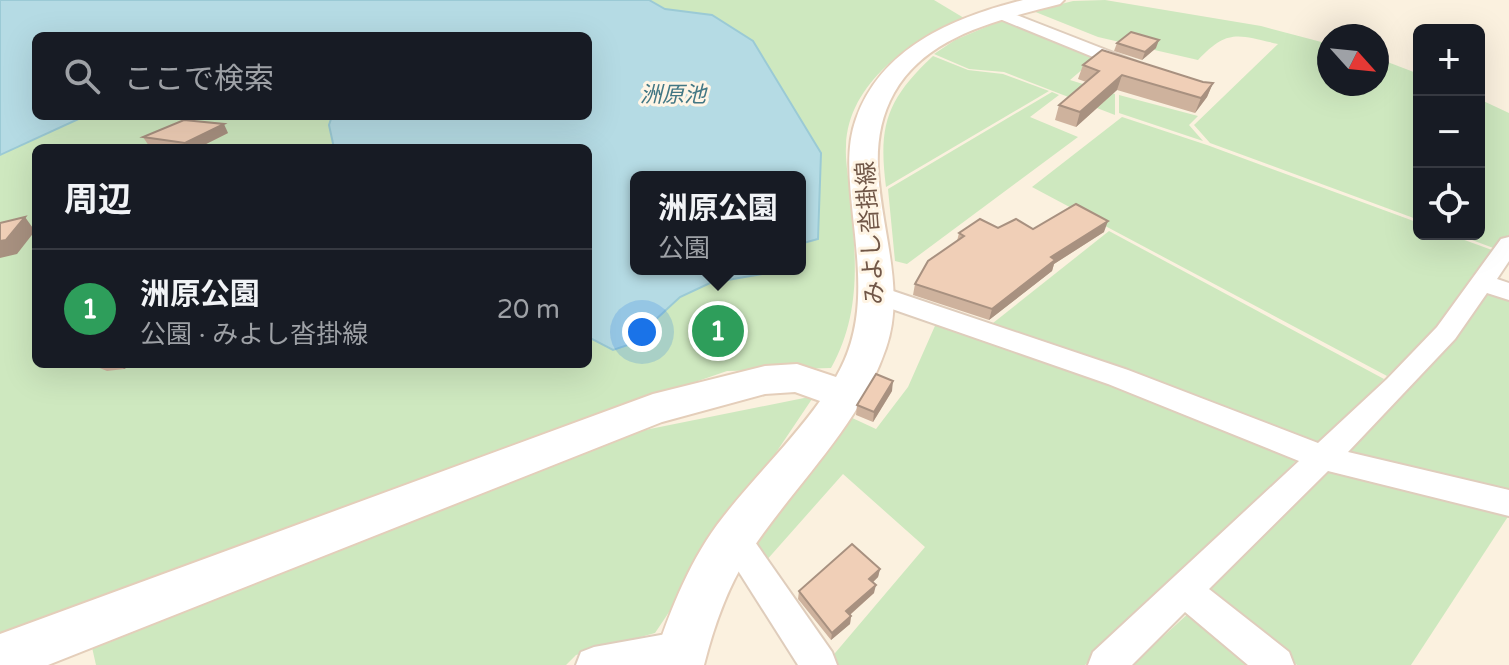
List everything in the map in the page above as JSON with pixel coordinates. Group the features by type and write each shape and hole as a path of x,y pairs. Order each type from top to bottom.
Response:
{"main road":[{"name":"みよし沓掛線","path":"680,657 709,580 734,539 824,426 869,344 878,295 864,171 864,140 870,114 887,83 918,53 954,31 1042,1"},
{"path":"0,659 653,409 765,380 797,378 843,394"}],"street":[{"path":"1001,14 1098,55 1143,70"},
{"path":"1106,665 1324,458 1495,287 1509,244"},
{"path":"878,295 1118,377 1324,458 1509,503"},
{"path":"734,539 819,665"},
{"path":"1186,591 1276,665"},
{"path":"594,665 680,657"}],"green space":[{"path":"0,0 934,0 964,18 924,38 886,66 858,102 850,123 846,152 854,240 854,284 848,326 831,368 727,371 582,421 0,646"},
{"path":"1105,0 1261,26 1317,41 1317,96 1389,96 1389,63 1413,72 1413,218 1210,143 1194,125 1278,44 1234,37 1218,43 1198,60 1098,37 1033,11 1073,1"},
{"path":"1007,18 1090,55 1091,62 1070,80 1115,94 1115,115 1004,72 969,69 934,54 955,40"},
{"path":"933,56 968,70 1003,74 1049,91 886,187 884,146 889,114 905,86"},
{"path":"1052,92 1059,95 1030,117 1078,137 907,264 895,261 888,189"},
{"path":"1119,95 1198,116 1189,125 1203,141 1119,113"},
{"path":"1485,102 1509,113 1509,250 1496,249 1472,240 1485,240"},
{"path":"1122,117 1413,221 1413,240 1464,240 1492,250 1438,327 1387,376 1032,187"},
{"path":"1109,231 1384,379 1316,450 988,327"},
{"path":"1486,287 1509,297 1509,498 1336,456"},
{"path":"938,319 1300,457 1176,582 1085,665 834,665 830,659 925,547 843,474 765,562 749,541 848,416 876,429 908,387"},
{"path":"814,396 655,633 576,655 566,665 96,665 91,643 620,435"},
{"path":"1330,469 1509,515 1411,665 1297,665 1206,592"},
{"path":"1191,611 1256,665 1132,665"}],"water":[{"name":"洲原池","path":"0,0 649,0 665,9 712,15 753,41 821,153 818,239 806,242 806,171 630,171 630,275 756,275 710,283 680,297 652,323 640,341 613,350 592,339 592,144 333,144 331,120 592,120 592,32 32,32 32,120 76,120 0,155"}],"building":[{"path":"1131,32 1159,40 1145,52 1117,43"},
{"path":"1102,50 1213,83 1201,98 1122,75 1080,112 1059,105 1099,71 1083,65"},
{"path":"184,120 224,124 185,143 143,137"},
{"path":"1076,204 1108,221 1051,257 1055,260 992,309 915,284 928,261 964,236 959,233 980,219 998,228 1016,219 1033,229"},
{"path":"25,217 6,240 0,241 0,223"},
{"path":"876,374 893,381 874,412 857,405"},
{"path":"852,544 880,569 869,579 876,585 846,611 851,616 832,633 799,591"}],"place":[{"name":"洲原公園","path":"718,331"}]}
